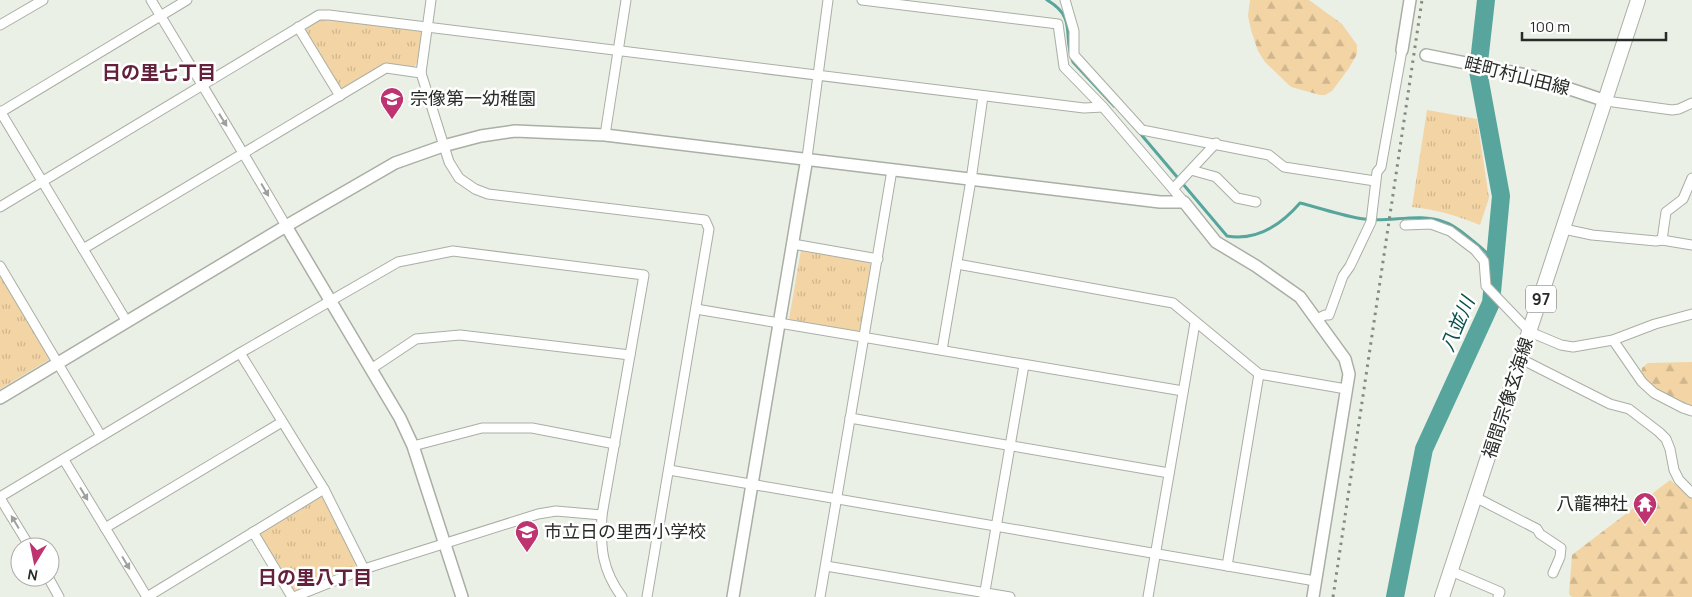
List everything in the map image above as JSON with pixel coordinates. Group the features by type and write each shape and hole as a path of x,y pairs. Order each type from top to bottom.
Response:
{"main road":[{"name":"福間宗像玄海線","path":"1442,597 1638,0"}],"street":[{"path":"0,25 43,0"},
{"path":"151,0 400,418 413,446 462,597"},
{"path":"128,322 0,111 187,0"},
{"path":"431,0 421,73 443,146 449,162 459,178 475,189 488,194 705,220 709,229 647,597"},
{"path":"606,135 626,0"},
{"path":"733,597 807,158 828,0"},
{"path":"862,0 939,4 1058,24 1064,68 1103,107 1216,242 1256,266 1300,297 1317,319 1345,359 1349,374 1313,597"},
{"path":"1064,0 1074,31 1074,55 1142,130 1270,155 1284,167 1375,181"},
{"path":"1317,319 1329,315 1343,276 1350,266 1371,222 1376,172 1381,167 1410,0"},
{"path":"0,207 319,15 1084,108 1103,107"},
{"path":"1059,28 1071,25"},
{"path":"298,27 340,96"},
{"name":"畦町村山田線","path":"1426,55 1530,76 1606,101"},
{"path":"83,250 386,68 421,73"},
{"path":"942,350 958,264 983,96"},
{"path":"1606,101 1672,110 1692,103"},
{"path":"0,398 286,226 395,163 443,146 482,136 514,131 606,135 1160,202 1184,202"},
{"path":"1173,189 1216,143"},
{"path":"820,597 892,170"},
{"path":"1191,170 1216,177 1237,198 1256,202"},
{"path":"1662,240 1666,212 1684,199 1692,178"},
{"path":"1405,225 1431,224 1450,231 1475,250 1484,261 1486,286 1530,332 1561,346 1573,347 1613,340 1655,324 1692,314"},
{"path":"1564,229 1592,236 1662,240 1692,244"},
{"path":"793,244 878,258"},
{"path":"24,537 0,498 240,353 398,262 453,252 644,275 602,514 601,537 606,568 608,575 622,597"},
{"path":"958,264 1173,303 1259,374 1346,389"},
{"path":"0,266 102,436"},
{"path":"696,309 1183,391"},
{"path":"1148,597 1195,322"},
{"path":"371,369 416,339 460,335 630,354"},
{"path":"1613,340 1642,382 1654,393 1683,408 1692,410"},
{"path":"240,353 324,489 364,569"},
{"path":"1521,359 1610,404 1629,409 1652,426 1666,439 1674,470 1679,480 1692,493"},
{"path":"984,595 1024,365"},
{"path":"1227,566 1259,374"},
{"path":"850,418 1169,472"},
{"path":"105,528 282,422"},
{"path":"413,446 482,428 532,428 615,444"},
{"path":"64,460 147,597 324,489"},
{"path":"669,470 1315,581"},
{"path":"1475,496 1537,529 1540,534 1561,548 1560,557 1553,573"},
{"path":"253,532 293,597 364,569 538,514 556,511 602,514"},
{"path":"826,566 984,595 1010,597"},
{"path":"1451,571 1500,592 1498,597"}],"green space":[{"path":"1250,0 1309,0 1342,24 1357,45 1357,54 1332,91 1325,95 1320,95 1291,87 1265,62 1258,51 1251,30 1248,16"},
{"path":"320,19 420,31 422,34 417,63 414,67 384,63 343,90 338,88 306,33 307,27"},
{"path":"1427,110 1477,119 1489,198 1480,225 1447,213 1412,207"},
{"path":"801,250 869,262 872,267 860,330 856,332 789,319"},
{"path":"0,276 50,359 0,389"},
{"path":"1692,362 1692,407 1657,391 1641,377 1642,368 1648,363"},
{"path":"1670,480 1692,498 1692,597 1572,597 1569,594 1572,555"},
{"path":"320,497 324,498 356,562 355,567 325,577 296,591 291,590 260,538 261,533"}],"waterway":[{"path":"1047,0 1057,7 1066,21 1073,62 1114,106"},
{"name":"八並川","path":"1395,597 1424,449 1491,303 1501,196 1478,71 1486,0"},
{"path":"1139,132 1227,236 1248,236 1268,230 1285,218 1300,203 1364,219 1434,219 1448,223 1481,247 1492,261 1495,270"}],"railway":[{"path":"1333,597 1422,0"}],"place":[{"name":"宗像第一幼稚園","path":"392,120"},
{"name":"八龍神社","path":"1645,525"},
{"name":"市立日の里西小学校","path":"527,553"}],"district":[{"name":"日の里七丁目","path":"159,72"},
{"name":"日の里八丁目","path":"315,577"}]}
